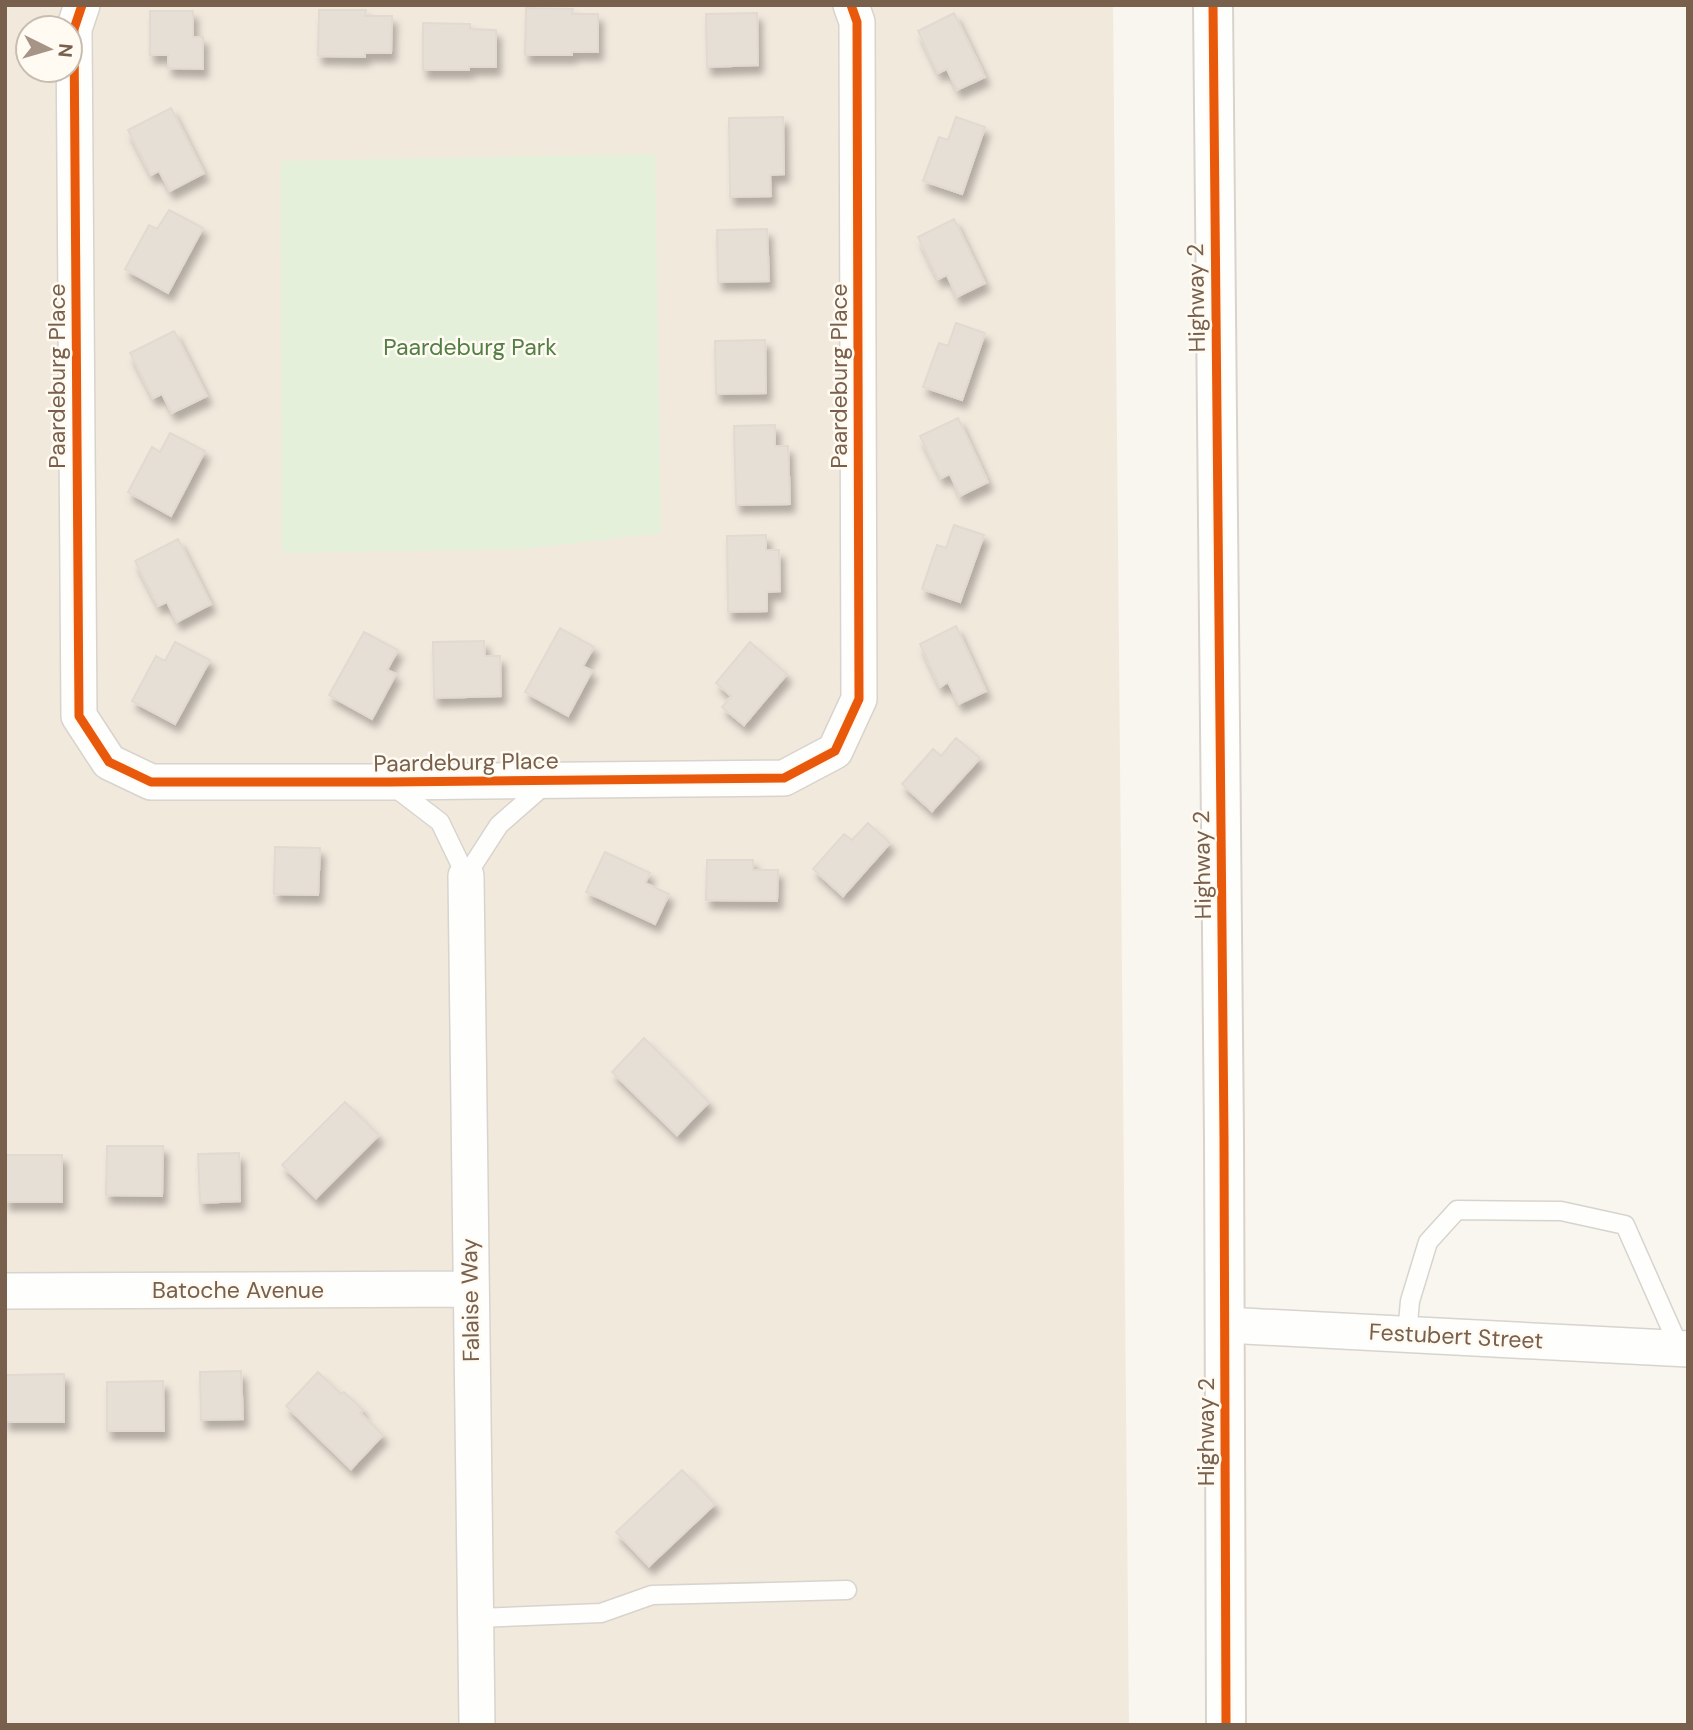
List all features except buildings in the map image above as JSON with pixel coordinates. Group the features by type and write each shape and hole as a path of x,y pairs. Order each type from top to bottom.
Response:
{"main road":[{"name":"Highway 2","path":"1213,5 1226,1725"}],"street":[{"name":"Paardeburg Place","path":"82,5 74,29 79,716 109,762 151,782 784,778 835,751 859,699 858,36 857,22 851,5"},
{"name":"Falaise Way","path":"466,876 477,1725"},
{"name":"Batoche Avenue","path":"5,1291 470,1289"},
{"name":"Festubert Street","path":"1225,1325 1684,1349"}],"lane":[{"path":"466,876 499,825 550,781"},
{"path":"389,782 440,822 466,876"},
{"path":"1407,1334 1410,1301 1428,1242 1457,1210 1561,1211 1625,1225 1684,1349"},
{"path":"475,1618 601,1613 652,1595 847,1590"}],"shaded area":[{"path":"5,5 1113,5 1129,1725 5,1725"}],"green space":[{"name":"Paardeburg Park","path":"655,154 661,533 524,549 282,553 281,161"}],"cycle path":[{"path":"82,5 74,29 79,716 109,762 151,782 784,778 835,751 859,699 857,22 851,5"},
{"path":"1213,5 1224,1137 1226,1725"}]}
